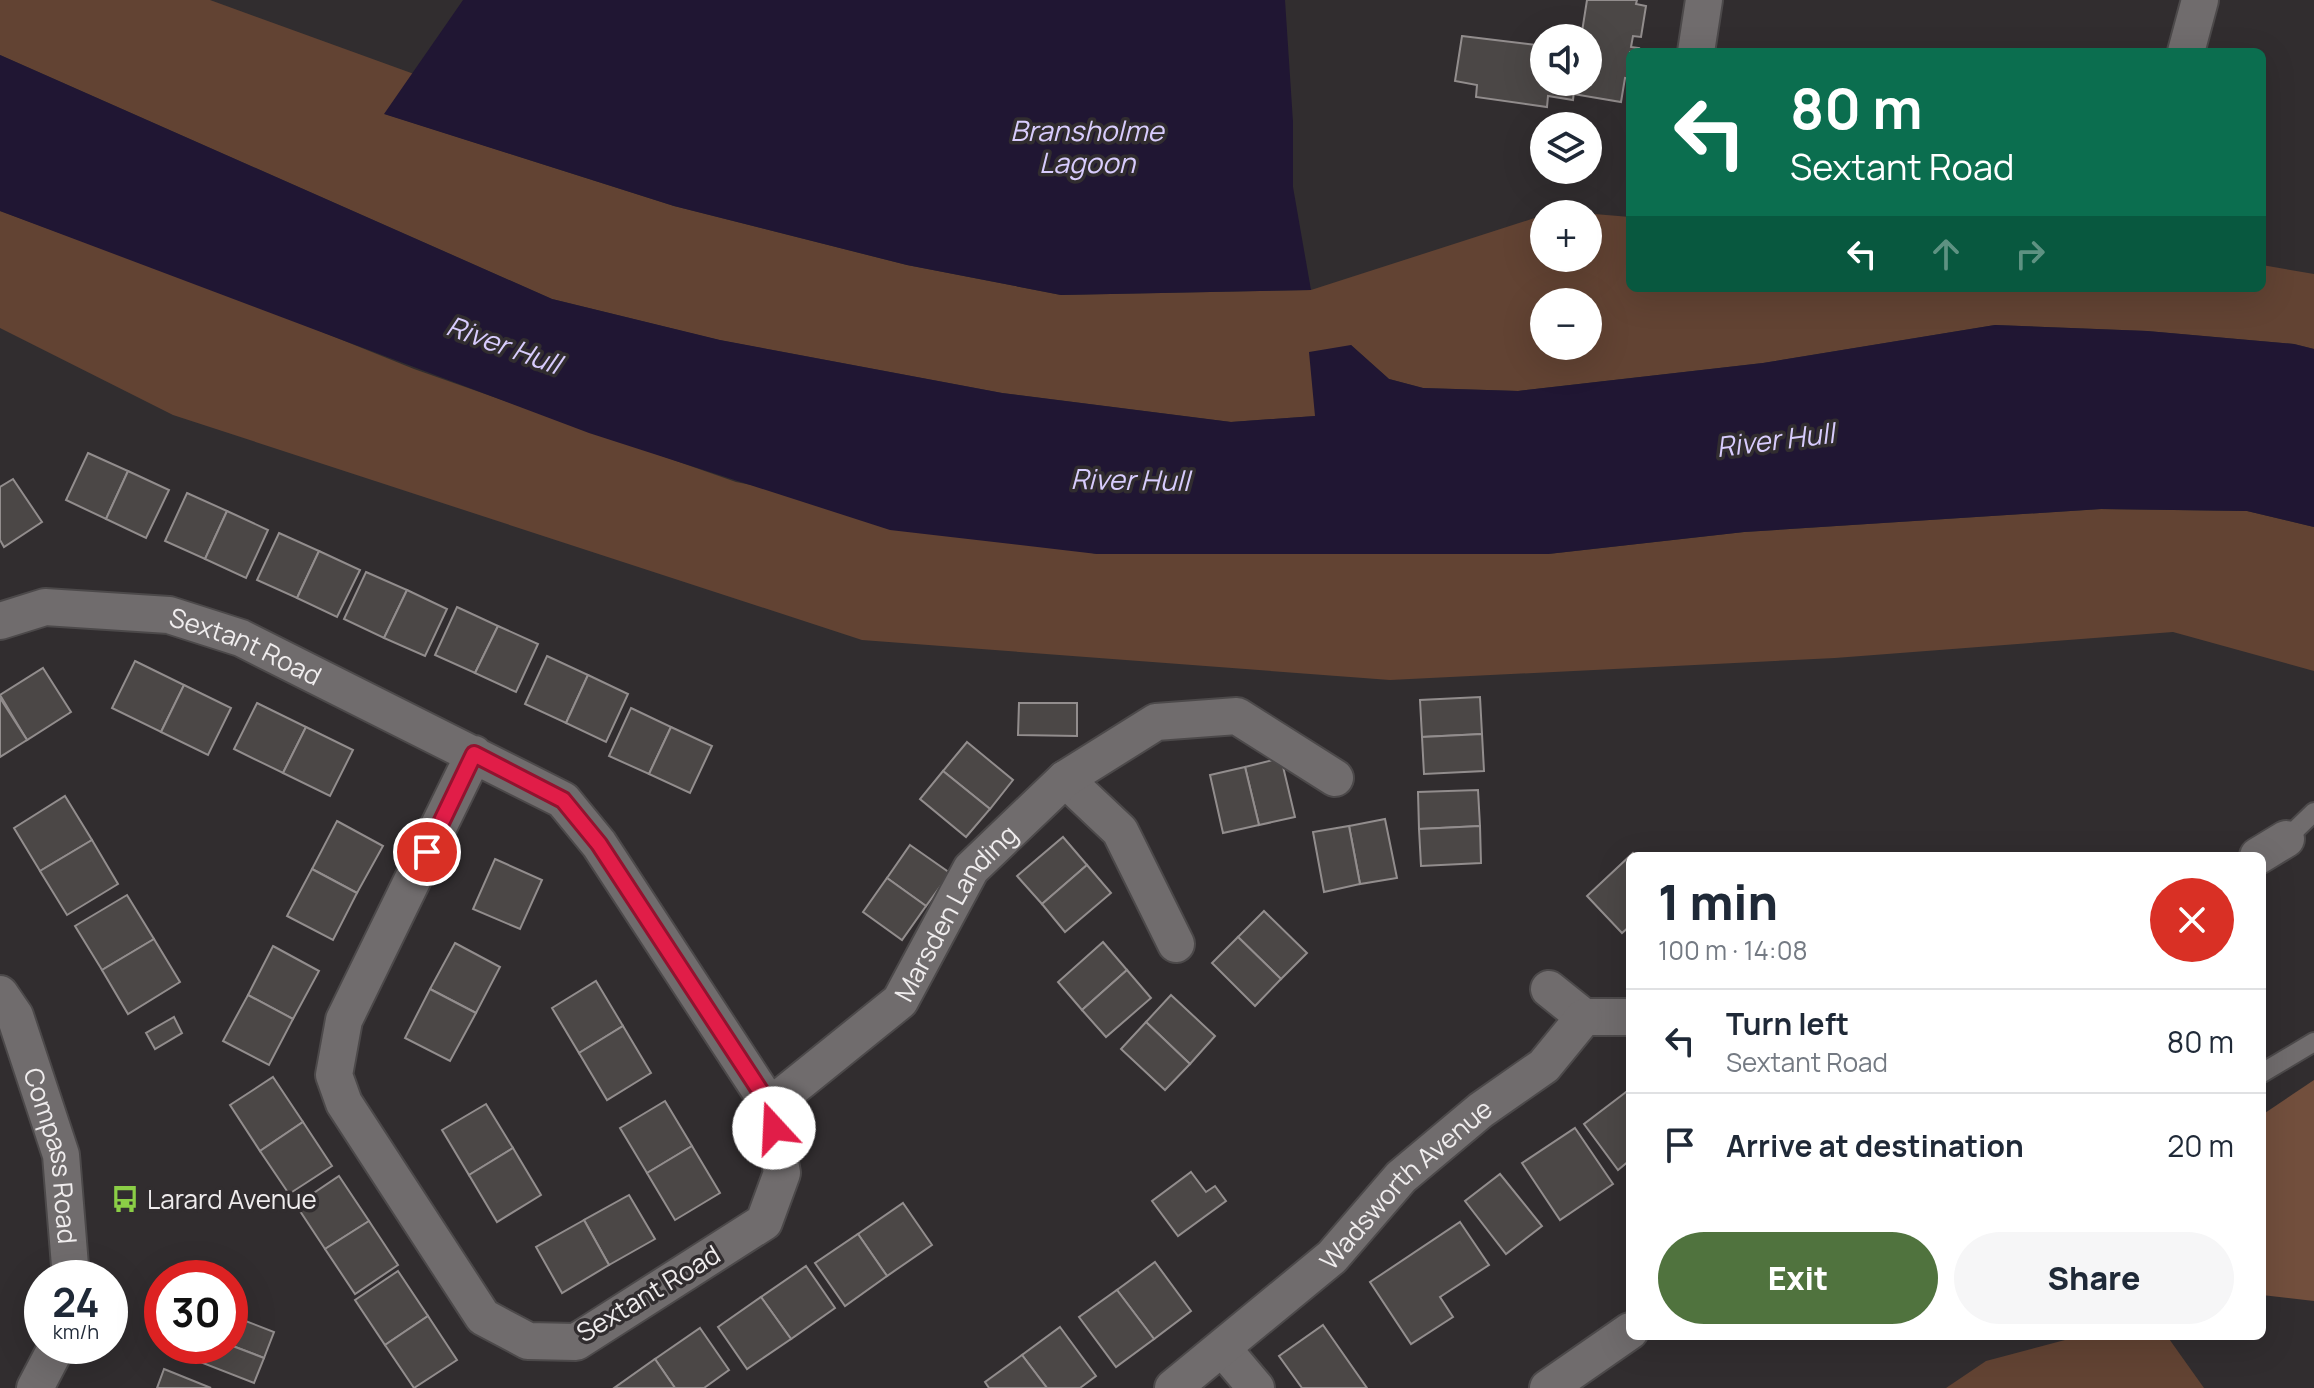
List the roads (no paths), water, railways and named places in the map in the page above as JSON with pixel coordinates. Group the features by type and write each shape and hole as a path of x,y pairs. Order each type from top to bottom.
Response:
{"street":[{"path":"1697,48 1704,0"},
{"path":"2187,48 2200,0"},
{"name":"Sextant Road","path":"0,621 45,607 169,615 241,638 474,754 563,800 599,844 770,1106 782,1173 764,1222 576,1342 528,1341 483,1317 344,1103 334,1075 344,1020 474,754"},
{"name":"Marsden Landing","path":"770,1106 900,1001 971,869 1065,779 1156,722 1237,716 1335,778"},
{"path":"1065,779 1120,831 1176,944"},
{"path":"1549,989 1584,1017 1626,1017"},
{"name":"Compass Road","path":"0,994 15,1016 61,1155 70,1260"},
{"name":"Wadsworth Avenue","path":"1173,1388 1224,1350 1332,1257 1401,1177 1481,1110 1544,1066 1584,1017"},
{"path":"1548,1388 1626,1334"},
{"path":"1224,1350 1256,1388"},
{"path":"35,1388 48,1364"}],"lane":[{"path":"2272,847 2314,812"},
{"path":"2266,1071 2314,1042"}],"water":[{"name":"Bransholme Lagoon","path":"463,0 1285,0 1293,122 1293,187 1311,290 1061,295 907,265 674,206 384,114"},
{"name":"River Hull","path":"0,55 552,299 720,340 1002,393 1231,422 1315,416 1309,352 1351,345 1389,379 1423,388 1518,391 1763,363 1995,325 2147,331 2294,344 2314,349 2314,527 2247,511 2101,509 1744,532 1548,554 1097,554 890,530 589,433 0,211"}],"place":[{"name":"Larard Avenue","path":"125,1199"}]}
